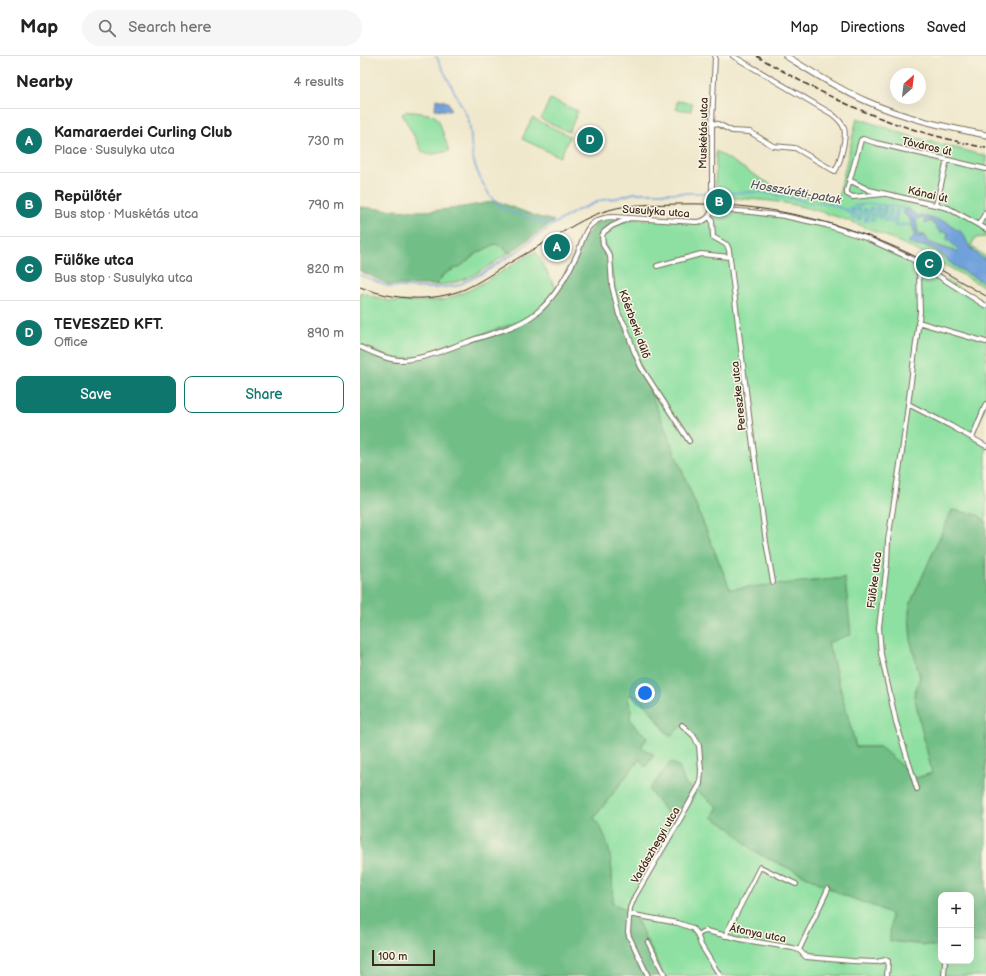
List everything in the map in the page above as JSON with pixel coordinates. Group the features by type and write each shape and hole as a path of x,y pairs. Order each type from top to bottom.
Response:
{"street":[{"name":"Muskétás utca","path":"712,210 712,123 715,56"},
{"path":"712,123 718,124 732,131 750,132 773,146 795,148 835,171 838,165 844,139 844,127 839,120 832,114 733,56"},
{"path":"786,56 842,89 866,101 925,121 986,135"},
{"name":"Tóváros út","path":"849,180 860,141 863,139 986,169"},
{"path":"936,205 947,160"},
{"name":"Kánai út","path":"884,194 850,196 847,192 849,180 869,190 952,210 986,229"},
{"path":"709,217 712,210 750,212 784,216 826,225 878,244 910,258 986,306"},
{"path":"979,224 986,212"},
{"name":"Susulyka utca","path":"360,347 391,359 413,360 516,324 536,314 556,291 564,279 576,257 586,231 591,224 596,221 607,217 696,222 703,221 709,217"},
{"name":"Pereszke utca","path":"709,217 712,220 713,237 727,245 730,250 750,423 772,582"},
{"name":"Kőérberki dűlő","path":"630,218 612,226 604,232 602,236 603,245 610,256 612,286 620,315 626,325 634,352 641,367 689,441"},
{"path":"657,266 701,254 730,256"},
{"name":"Fülőke utca","path":"917,790 896,722 883,662 879,627 887,564 888,540 902,452 920,312 919,272 921,266"},
{"path":"918,322 986,342"},
{"path":"908,404 986,446"},
{"path":"972,438 986,404"},
{"name":"Vadászhegyi utca","path":"648,976 629,936 631,905 682,818 700,784 701,770 699,746 694,736 682,725"},
{"path":"725,936 760,867 796,884"},
{"path":"799,950 828,888"},
{"path":"630,915 634,914 689,926 695,930 701,945 720,976"},
{"name":"Áfonya utca","path":"698,935 706,931 799,950 806,957 876,962 886,960 888,961 887,976"},
{"path":"648,942 665,976"},
{"path":"944,976 945,964"}],"green space":[{"path":"550,99 578,111 569,132 541,119"},
{"path":"677,101 692,103 691,111 676,109"},
{"path":"702,108 709,109 708,118 702,118"},
{"path":"408,111 434,115 439,121 449,151 429,155 422,151 402,114"},
{"path":"532,118 570,136 560,157 522,139"},
{"path":"857,118 913,137 986,156 986,237 975,238 971,246 986,257 986,261 971,248 961,232 919,217 907,209 905,209 904,214 910,218 914,235 921,245 936,250 953,265 986,284 986,288 889,237 838,217 785,203 715,196 716,151 772,185 794,193 837,203"},
{"path":"496,201 538,217 554,221 511,252 507,252 502,246 495,244 476,254 461,266 444,274 436,285 390,285 360,271 360,207 428,211"},
{"path":"712,209 804,220 866,238 898,253 986,303 986,404 972,437 986,446 986,522 978,515 952,510 911,602 909,612 911,642 920,677 914,695 932,773 916,778 880,747 856,747 828,643 845,578 730,589 619,315 603,245 604,232 628,219 703,221"},
{"path":"609,218 628,219 604,232 602,239 608,251 619,315 730,589 845,578 851,634 828,643 856,747 880,747 916,778 932,773 914,695 920,677 911,642 909,612 911,602 952,510 978,515 986,522 986,942 974,942 974,892 938,892 938,947 890,941 891,914 843,895 752,850 730,828 712,817 718,807 697,791 676,824 649,790 671,762 679,767 685,784 695,790 701,778 697,741 683,725 670,736 647,706 630,694 628,699 631,709 630,719 636,728 647,738 641,747 654,755 645,767 639,759 594,818 601,827 609,848 612,870 613,904 626,909 635,916 664,976 360,976 360,345 392,358 406,359 427,354 518,322 541,307 556,289 563,279 581,243 594,224"},
{"path":"924,218 927,223 931,221 937,228 947,232 949,240 958,249 957,252 930,243 924,234 920,237 916,219"},
{"path":"495,244 502,246 507,252 511,252 467,278 457,282 436,285 444,274 461,266 476,254"},
{"path":"536,251 556,289 539,308 518,322 409,359 389,357 360,345 360,292 388,301 410,302 445,300 470,290"},
{"path":"630,694 647,706 669,736 682,725 697,741 701,778 696,791 718,807 712,817 730,828 752,850 843,895 891,914 890,941 938,947 938,964 974,964 974,942 986,942 986,976 664,976 626,909 613,904 612,871 594,818 640,759 654,755 641,747 647,738 636,728 630,719 631,709 627,699","holes":["679,767 685,784 696,791 649,790"]}],"water":[{"path":"436,99 448,102 451,110 435,109"},
{"path":"906,208 918,216 923,215 947,222 955,229 960,231 970,248 986,261 986,284 953,265 936,250 928,246 916,246 908,242 915,235 910,218 904,214","holes":["924,218 925,224 931,221 940,232 947,232 949,235 946,238 958,249 957,252 930,243 922,233 922,236 920,237 916,219"]}],"waterway":[{"path":"436,56 468,118 474,163 489,195 497,204 507,210 539,222 553,224"},
{"name":"Hosszúréti-patak","path":"360,275 390,287 434,288 456,286 483,273 516,252 554,224 576,211 602,200 617,198 634,193 763,192 809,203 829,204 846,210 858,205 874,204 903,208 903,212 906,213"},
{"path":"846,210 850,214 852,209 854,209 852,218 855,219 857,208 860,208 858,220 860,220 864,209 866,209 865,221 867,221 870,208 873,208 871,220 874,220 877,207 880,208 878,217 881,218 884,207 886,208 884,220 887,221 890,209 892,210 890,222 893,222 896,210 898,211 895,226 913,224"}],"tram line":[{"path":"360,287 386,295 412,298 425,298 452,293 475,284 576,224 602,212 635,205 709,204 739,206 797,215 854,231 920,259 986,296"}],"railway":[{"path":"757,56 789,75 856,108 903,126 950,140 986,148"}],"place":[{"name":"TEVESZED KFT.","path":"590,140"},
{"name":"Repülőtér","path":"719,202"},
{"name":"Kamaraerdei Curling Club","path":"557,247"},
{"name":"Fülőke utca","path":"929,264"}]}
